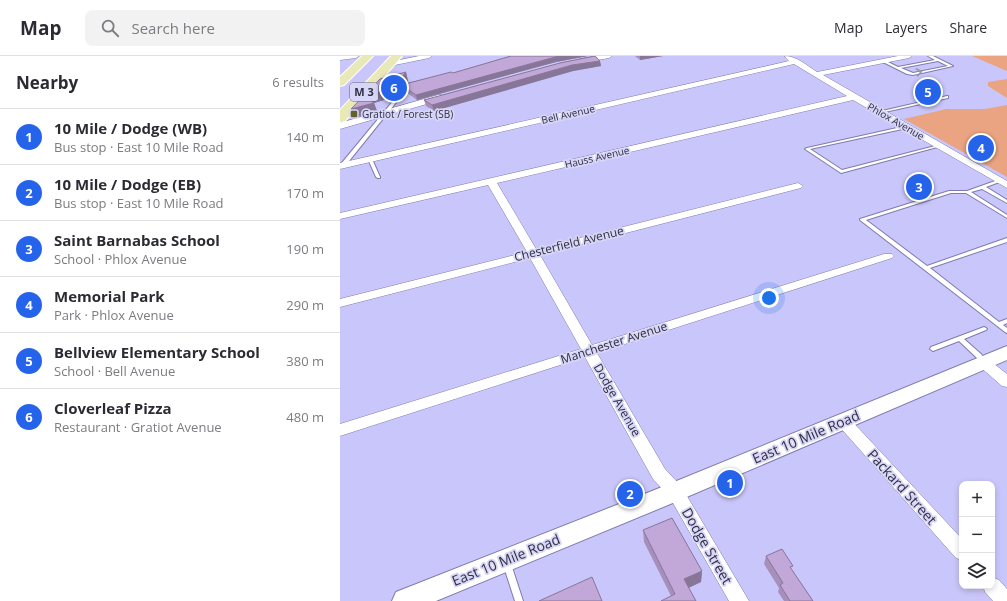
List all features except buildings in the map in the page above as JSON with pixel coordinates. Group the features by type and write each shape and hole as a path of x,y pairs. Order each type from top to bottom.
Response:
{"main road":[{"name":"M 3","path":"340,83 356,61 368,56"},
{"path":"356,61 372,66 391,63"},
{"name":"M 3","path":"340,118 391,63"},
{"name":"East 10 Mile Road","path":"406,601 1001,357"}],"street":[{"path":"391,63 429,56"},
{"path":"574,62 610,56"},
{"name":"Phlox Avenue","path":"787,56 854,97 1004,183"},
{"path":"817,74 909,56"},
{"path":"340,58 356,61"},
{"name":"Bell Avenue","path":"342,165 796,61"},
{"path":"340,126 449,95"},
{"name":"Hauss Avenue","path":"340,216 854,97"},
{"name":"Dodge Avenue","path":"491,181 659,474 676,491"},
{"name":"Chesterfield Avenue","path":"340,303 798,186"},
{"name":"Manchester Avenue","path":"340,430 888,256"},
{"path":"1001,357 1007,382"},
{"name":"Packard Street","path":"843,421 959,549"},
{"name":"Dodge Street","path":"676,491 739,601"},
{"path":"995,589 1006,601"}],"lane":[{"path":"888,59 898,68 913,74 951,66 930,56"},
{"path":"898,68 939,60"},
{"path":"342,165 404,90"},
{"path":"880,112 947,97"},
{"path":"906,127 807,149 841,172 940,146"},
{"path":"370,159 378,177"},
{"path":"1004,183 982,187 967,192 951,192 862,220 1007,331"},
{"path":"982,187 1007,202"},
{"path":"967,192 1007,217"},
{"path":"926,268 1006,241"},
{"path":"998,324 1007,321"},
{"path":"933,349 984,329"},
{"path":"960,339 979,356 1001,357"},
{"path":"506,560 519,601"}],"shaded area":[{"path":"972,56 1007,56 1007,71"},
{"path":"1007,79 1007,98 988,86 988,82"},
{"path":"1007,105 1007,177 904,119 946,109 985,109"}],"place":[{"name":"Cloverleaf Pizza","path":"394,88"},
{"name":"Bellview Elementary School","path":"928,92"},
{"name":"Gratiot / Forest (SB)","path":"354,114"},
{"name":"Memorial Park","path":"981,148"},
{"name":"Saint Barnabas School","path":"919,187"},
{"name":"10 Mile / Dodge (WB)","path":"730,483"},
{"name":"10 Mile / Dodge (EB)","path":"630,494"}]}
